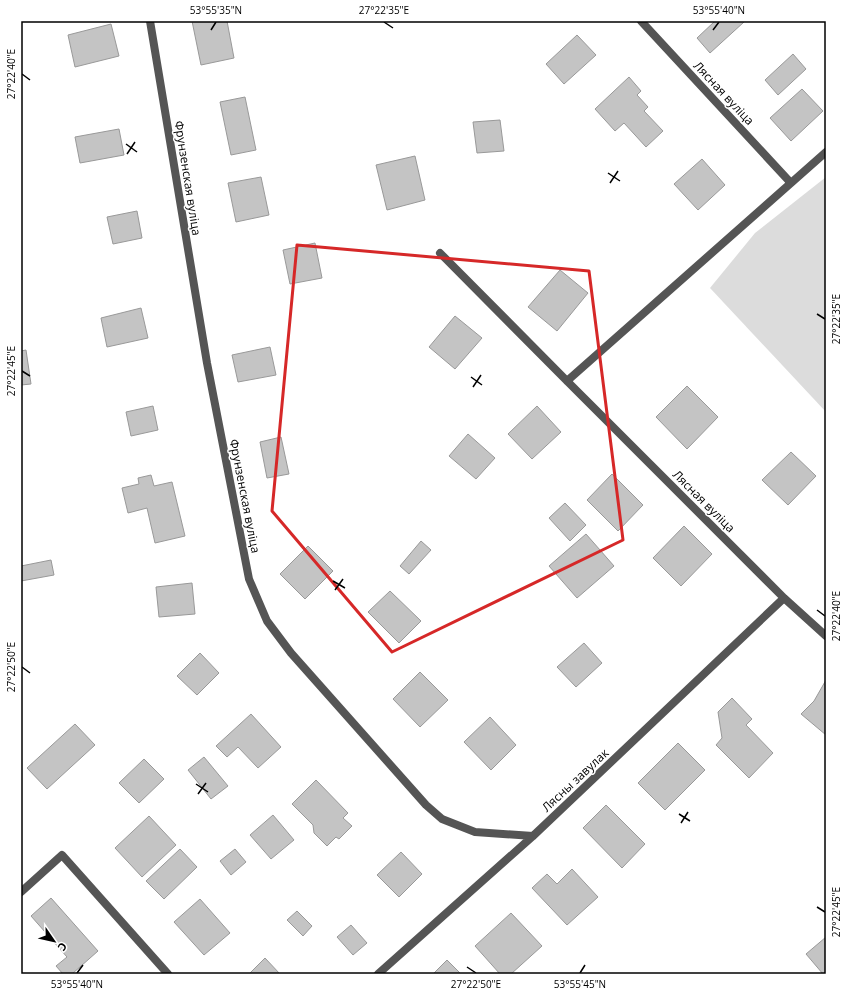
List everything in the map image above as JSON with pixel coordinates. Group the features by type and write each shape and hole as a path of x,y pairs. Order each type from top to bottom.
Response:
{"street":[{"name":"Фрунзенская вуліца","path":"150,21 211,386 250,579 267,621 291,653 426,805 442,819 475,832 533,836"},
{"name":"Лясная вуліца","path":"641,21 790,182"},
{"path":"567,381 790,182 826,152"},
{"name":"Лясная вуліца","path":"440,253 784,598 826,636"},
{"name":"Лясны завулак","path":"378,974 533,836 784,598"},
{"path":"21,892 62,855 168,974"}],"highlighted area":[{"path":"297,245 589,271 623,540 392,652 272,511"}],"shaded area":[{"path":"826,177 826,412 710,288 755,233"}],"building":[{"path":"192,21 227,21 234,58 201,65"},
{"path":"715,21 744,22 710,53 697,38"},
{"path":"111,24 119,56 75,67 68,35"},
{"path":"577,35 596,55 564,84 546,64"},
{"path":"793,54 806,69 778,95 765,80"},
{"path":"629,77 641,91 637,95 648,107 644,111 663,131 646,147 624,123 615,131 595,109"},
{"path":"802,89 823,111 791,141 770,118"},
{"path":"245,97 256,150 231,155 220,102"},
{"path":"500,120 504,151 477,153 473,122"},
{"path":"119,129 124,155 80,163 75,137"},
{"path":"415,156 425,200 387,210 376,165"},
{"path":"702,159 725,185 698,210 674,184"},
{"path":"261,177 269,215 236,222 228,183"},
{"path":"137,211 142,238 113,244 107,217"},
{"path":"315,243 322,278 290,284 283,250"},
{"path":"560,270 588,293 557,331 528,307"},
{"path":"141,308 148,338 107,347 101,318"},
{"path":"455,316 482,338 455,369 429,347"},
{"path":"270,347 276,375 238,382 232,355"},
{"path":"26,350 31,384 21,385 21,351"},
{"path":"687,386 718,417 687,449 656,417"},
{"path":"153,406 158,430 131,436 126,412"},
{"path":"537,406 561,432 532,459 508,434"},
{"path":"468,434 495,458 476,479 449,456"},
{"path":"281,437 289,474 267,478 260,442"},
{"path":"791,452 816,476 788,505 762,480"},
{"path":"612,474 643,505 618,531 587,500"},
{"path":"151,475 154,486 172,482 185,536 155,543 147,508 128,513 122,488 139,484 138,478"},
{"path":"565,503 586,525 570,541 549,518"},
{"path":"684,526 712,554 681,586 653,558"},
{"path":"586,534 614,566 577,598 549,566"},
{"path":"421,541 431,550 409,574 400,566"},
{"path":"308,546 333,571 305,599 280,574"},
{"path":"51,560 54,575 21,581 21,566"},
{"path":"192,583 195,614 159,617 156,587"},
{"path":"390,591 421,621 399,643 368,612"},
{"path":"584,643 602,663 576,687 557,667"},
{"path":"200,653 219,673 197,695 177,676"},
{"path":"420,672 448,700 420,727 393,699"},
{"path":"826,680 826,735 801,714 814,701"},
{"path":"732,698 752,719 746,725 773,753 749,778 716,745 722,738 718,712"},
{"path":"251,714 281,747 258,768 238,747 227,757 216,746"},
{"path":"490,717 516,745 491,770 464,742"},
{"path":"75,724 95,745 47,789 27,768"},
{"path":"678,743 705,770 665,810 638,783"},
{"path":"204,757 228,786 211,799 188,770"},
{"path":"144,759 164,779 139,803 119,783"},
{"path":"316,780 348,813 343,818 352,826 339,839 336,837 327,846 314,833 313,825 292,804"},
{"path":"606,805 645,844 622,868 583,828"},
{"path":"273,815 294,840 271,859 250,835"},
{"path":"149,816 176,845 142,877 115,848"},
{"path":"180,849 197,867 164,899 146,881"},
{"path":"235,849 246,862 231,875 220,861"},
{"path":"401,852 422,874 399,897 377,875"},
{"path":"572,869 598,897 567,925 532,888 547,874 557,884"},
{"path":"51,898 98,951 72,974 63,974 56,966 67,957 31,916"},
{"path":"200,899 230,933 204,955 174,922"},
{"path":"297,911 312,926 303,936 287,920"},
{"path":"511,913 542,946 511,974 500,974 475,946"},
{"path":"351,925 367,943 353,955 337,937"},
{"path":"826,937 826,974 823,974 806,954"},
{"path":"265,958 280,974 249,974"},
{"path":"447,960 461,974 433,974"}]}
